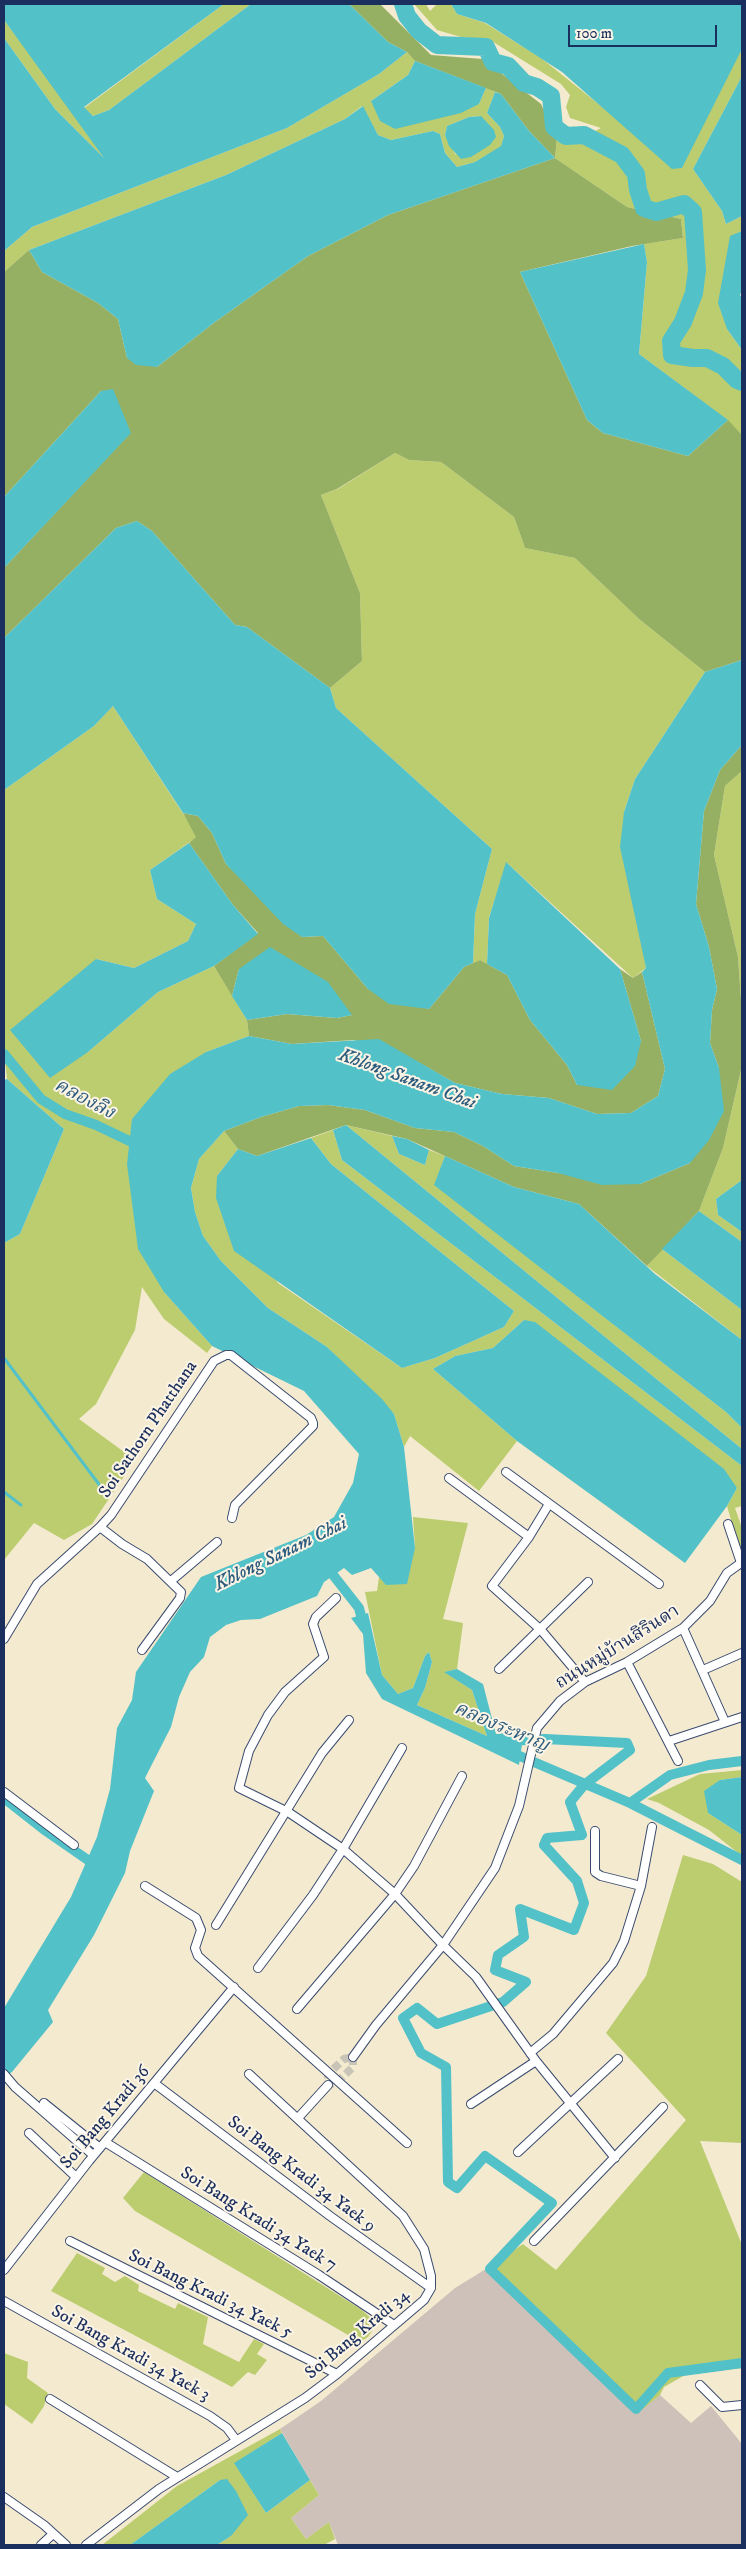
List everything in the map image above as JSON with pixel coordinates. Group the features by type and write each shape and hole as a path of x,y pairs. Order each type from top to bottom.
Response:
{"street":[{"name":"Soi Sathorn Phatthana","path":"4,1639 38,1584 47,1573 100,1527 214,1361 226,1355 231,1355 304,1412 311,1418 313,1423 313,1426 301,1439 235,1505 232,1518"},
{"path":"506,1472 659,1584"},
{"path":"450,1478 528,1538"},
{"path":"549,1504 528,1538 492,1586 541,1630 585,1682"},
{"name":"ถนนหมู่บ้านสิรินดา","path":"353,2056 376,2025 443,1945 495,1868 519,1806 537,1728 560,1701 585,1682 627,1662 683,1628 710,1601 727,1573 741,1563 728,1524"},
{"path":"100,1527 122,1544 147,1559 171,1581 182,1595 142,1650"},
{"path":"171,1581 216,1542"},
{"path":"499,1669 588,1582"},
{"path":"336,1598 316,1617 313,1624 324,1657 285,1692 268,1715 249,1750 239,1788 288,1812 343,1849 395,1894 443,1945 461,1961 492,1997 536,2061 615,2158"},
{"path":"683,1628 725,1722"},
{"path":"703,1670 742,1653"},
{"path":"627,1662 678,1761"},
{"path":"668,1741 742,1717"},
{"path":"216,1926 288,1812 322,1753 349,1720"},
{"path":"258,1968 312,1895 343,1849 402,1748"},
{"path":"296,2009 395,1894 414,1866 462,1776"},
{"path":"4,1792 74,1845"},
{"path":"530,2053 559,2027 613,1963 624,1941 640,1886 652,1827"},
{"path":"595,1831 595,1872 601,1876 640,1886"},
{"path":"145,1886 196,1918 202,1930 195,1952 328,2074 407,2143"},
{"name":"Soi Bang Kradi 36","path":"4,2270 93,2156 234,1987"},
{"path":"518,2152 618,2059"},
{"path":"471,2104 536,2061"},
{"name":"Soi Bang Kradi 34","path":"86,2545 177,2477 305,2398 337,2374 424,2300 431,2288 432,2276 424,2249 403,2216 250,2074"},
{"path":"6,2077 93,2156"},
{"name":"Soi Bang Kradi 34 Yaek 9","path":"154,2083 323,2211 431,2288"},
{"path":"298,2118 328,2085"},
{"path":"44,2103 100,2148"},
{"path":"534,2242 663,2107"},
{"path":"29,2133 76,2178"},
{"name":"Soi Bang Kradi 34 Yaek 7","path":"105,2142 319,2275 394,2326"},
{"name":"Soi Bang Kradi 34 Yaek 5","path":"70,2241 337,2374"},
{"name":"Soi Bang Kradi 34 Yaek 3","path":"4,2301 210,2416 227,2428 236,2440"},
{"path":"700,2385 722,2407 742,2405"},
{"path":"50,2399 177,2477"},
{"path":"4,2497 25,2510 66,2545"},
{"path":"40,2545 53,2534"}],"shaded area":[{"path":"486,2269 636,2414 660,2395 691,2423 711,2406 742,2444 742,2545 338,2545 329,2522 306,2539 291,2518 319,2495 280,2429 321,2401 455,2288"}],"green space":[{"path":"224,4 251,4 109,110 93,116 84,108"},
{"path":"349,4 380,4 431,55 483,59 541,104 557,138 555,158 529,131 501,94 415,61 407,52 388,42"},
{"path":"414,4 426,4 430,11 437,4 451,4 457,14 485,23 541,58 601,106 741,52 742,49 742,76 693,169 722,211 726,224 742,216 742,231 730,237 727,329 742,350 742,435 727,420 639,354 647,262 644,244 683,238 681,219 627,207 555,158 557,138 574,142 601,128 570,118 566,107 570,95 561,84 490,40 461,37 437,30"},
{"path":"4,20 107,161 55,109 4,38"},
{"path":"407,52 415,61 408,75 371,101 479,104 486,88 495,92 487,113 500,127 504,136 501,147 475,162 457,167 445,153 440,134 433,131 391,140 378,135 362,106 345,119 226,175 29,250 4,272 4,251 32,227 287,128 379,74","holes":["481,116 456,155 445,135 447,126 469,117"]},
{"path":"555,158 627,207 681,219 683,238 632,246 520,272 587,420 603,433 688,456 728,420 742,435 742,660 705,672 639,619 575,558 525,548 514,517 441,462 409,460 395,453 337,489 321,495 360,593 362,661 330,688 247,627 235,625 152,531 137,521 116,528 4,638 4,568 130,433 126,422 101,391 4,497 4,272 29,250 42,272 98,303 118,319 127,358 157,367 215,322 308,256 388,215"},
{"path":"395,453 409,460 441,462 514,517 525,548 575,558 639,619 705,672 635,779 624,812 646,968 633,978 507,863 489,917 487,964 480,960 473,963 475,914 492,849 336,708 330,688 362,661 360,593 321,495 338,489"},
{"path":"113,706 197,837 150,870 157,899 196,924 188,941 134,968 96,959 88,1052 158,992 214,966 247,1020 249,1036 206,1052 164,1292 212,1346 207,1353 164,1319 142,1287 135,1330 96,1404 79,1419 135,1460 92,1524 64,1540 34,1523 4,1560 4,1243 20,1234 64,1129 7,1079 4,1053 4,790 94,726"},
{"path":"742,745 742,771 725,786 714,855 738,957 742,1013 742,1066 723,1148 699,1211 647,1266 579,1204 514,1187 407,1139 346,1125 257,1156 238,1149 224,1131 261,1117 299,1106 328,1105 365,1110 415,1128 454,1132 483,1146 514,1166 640,1184 690,1163 719,1068 710,1043 712,1010 717,989 709,947 696,904 704,811 720,770"},
{"path":"742,771 742,1013 738,957 714,855 725,786"},
{"path":"183,813 198,816 212,833 226,864 302,937 323,936 368,989 429,1009 464,967 480,960 507,975 530,1020 567,1065 577,1085 641,1041 620,969 633,978 642,972 665,1069 658,1096 631,1113 597,1114 549,1098 502,1094 455,1083 418,1062 354,1040 292,1044 249,1036 247,1020 287,1014 337,1018 352,1015 239,969 232,996 214,966 258,933 233,905 189,843 196,837"},
{"path":"742,1066 742,1180 716,1199 718,1215 742,1232 742,1242 699,1211 723,1148"},
{"path":"346,1125 392,1136 399,1154 425,1165 429,1150 445,1156 435,1185 726,1412 742,1428 742,1449"},
{"path":"333,1130 342,1160 742,1466 742,1506 735,1508 742,1528 742,1557 727,1506 737,1488 524,1320 493,1348 455,1356 433,1369 517,1441 479,1491 410,1436 404,1447 394,1414 327,1347 268,1308 221,1261 203,1236 195,1212 191,1188 199,1159 224,1131 238,1149 217,1176 278,1283 402,1368 435,1358 504,1327 514,1311 331,1164 311,1138"},
{"path":"662,1249 742,1310 742,1340 647,1266"},
{"path":"413,1517 468,1523 443,1619 463,1623 457,1669 445,1672 472,1690 487,1736 417,1705 425,1688 432,1662 429,1652 425,1656 413,1688 398,1694 382,1675 365,1592 377,1591 379,1577 387,1585 415,1548"},
{"path":"742,1770 742,1777 720,1780 708,1813 742,1835 742,1856 709,1830 659,1803 647,1799 700,1774"},
{"path":"683,1855 713,1864 742,1882 742,2143 700,2141 742,2245 742,2368 685,2375 664,2387 660,2395 637,2414 486,2269 523,2244 556,2270 686,2120 606,2033 646,1976"},
{"path":"144,2172 362,2310 377,2324 368,2337 360,2342 135,2211 123,2198"},
{"path":"77,2253 105,2268 102,2274 115,2282 125,2276 139,2285 138,2291 175,2309 178,2303 208,2317 203,2344 239,2362 254,2339 264,2344 257,2354 267,2360 255,2375 248,2372 232,2387 51,2291"},
{"path":"4,2353 28,2362 27,2378 48,2393 44,2406 32,2424 4,2404"},
{"path":"280,2429 282,2433 235,2463 266,2513 310,2480 319,2495 291,2518 306,2539 329,2522 335,2539 324,2545 217,2545 231,2536 220,2480 130,2545 102,2545 177,2486"}],"water":[{"path":"4,4 224,4 84,107 93,116 109,110 251,4 349,4 388,42 407,52 379,74 287,128 32,227 4,251 4,38 55,109 104,158 4,20"},
{"path":"451,4 742,4 742,49 682,168 672,169 562,72 486,23 457,14"},
{"path":"415,61 486,88 479,104 461,113 395,129 380,121 371,101 408,75"},
{"path":"742,76 742,216 726,224 722,211 693,169"},
{"path":"495,92 501,94 529,131 555,158 388,215 308,256 215,322 157,367 136,365 127,358 118,319 98,303 42,272 29,250 226,175 345,119 363,106 378,135 391,140 433,131 440,134 445,153 457,167 475,162 501,146 504,136 500,127 487,113"},
{"path":"481,116 494,130 496,137 490,145 471,157 461,159 449,146 445,135 447,126 469,117"},
{"path":"742,231 742,290 740,295 742,298 742,350 727,329 718,303 730,236"},
{"path":"644,244 647,262 639,354 728,420 688,456 603,433 587,420 520,272"},
{"path":"113,389 131,433 4,568 4,497 101,391"},
{"path":"137,521 152,531 235,625 247,627 330,688 336,708 492,849 475,914 473,963 464,967 429,1009 389,1004 368,989 323,936 302,937 283,924 226,864 212,833 198,816 183,813 113,706 94,726 4,790 4,638 116,528"},
{"name":"Khlong Sanam Chai","path":"742,660 742,745 720,770 704,811 696,904 709,947 717,989 712,1010 710,1043 719,1068 724,1111 709,1140 690,1163 640,1184 602,1185 558,1173 514,1166 483,1146 454,1132 415,1128 365,1110 328,1105 299,1106 261,1117 224,1131 199,1159 191,1188 195,1212 203,1236 221,1261 268,1308 327,1347 382,1399 394,1414 404,1447 415,1548 407,1584 386,1585 371,1568 352,1575 344,1568 324,1582 317,1596 260,1619 241,1620 226,1625 210,1637 204,1657 190,1672 179,1697 171,1727 145,1778 154,1791 130,1851 125,1873 94,1935 48,2010 53,2022 12,2072 4,2077 4,2008 71,1897 97,1837 110,1789 117,1728 132,1700 136,1672 201,1577 306,1535 334,1517 353,1483 359,1454 304,1391 212,1346 164,1292 138,1249 127,1164 132,1119 170,1074 206,1052 249,1036 292,1044 379,1039 455,1083 502,1094 549,1098 597,1114 631,1113 658,1096 665,1069 642,972 646,968 620,847 624,812 635,779 705,672"},
{"path":"189,843 233,905 258,934 214,966 158,992 88,1052 50,1078 10,1030 96,959 134,968 188,941 196,924 157,899 150,870"},
{"path":"506,862 620,969 641,1041 635,1066 612,1090 577,1085 567,1065 530,1020 507,975 487,964 489,918"},
{"path":"270,947 328,982 352,1015 337,1018 287,1014 247,1020 232,996 239,969"},
{"path":"7,1079 64,1129 20,1234 4,1243 4,1080"},
{"path":"346,1125 742,1449 742,1466 342,1160 333,1130"},
{"path":"392,1136 407,1139 429,1150 425,1165 399,1154"},
{"path":"311,1138 331,1164 514,1311 504,1327 435,1358 402,1368 234,1251 216,1198 217,1176 238,1149 257,1156"},
{"path":"445,1156 514,1187 579,1204 655,1274 742,1340 742,1428 726,1412 434,1185"},
{"path":"742,1180 742,1232 718,1215 716,1199"},
{"path":"699,1211 742,1242 742,1310 662,1249"},
{"path":"524,1320 535,1322 724,1469 737,1488 727,1506 685,1563 517,1441 433,1369 455,1356 493,1348"},
{"path":"368,1613 382,1675 398,1694 413,1688 425,1656 429,1652 432,1662 425,1688 417,1705 487,1736 472,1690 444,1672 457,1669 483,1684 496,1734 524,1731 519,1765 382,1699 366,1673 363,1634 351,1618"},
{"path":"742,1777 742,1835 708,1813 704,1791 720,1780"},
{"path":"282,2433 310,2480 266,2513 234,2463"},
{"path":"227,2479 236,2491 248,2515 231,2536 217,2545 130,2545 220,2480"}],"waterway":[{"path":"403,4 407,16 419,31 437,45 486,47 493,62 508,66 524,83 537,87 551,96 554,127 566,136 584,135 622,155 636,174 638,190 644,208 656,212 684,204 693,212 697,270 694,293 683,322 671,341 672,355 707,358 723,366 737,380 742,382"},
{"name":"คลองลิง","path":"4,1054 41,1099 65,1114 96,1125 142,1147"},
{"path":"4,1358 101,1487"},
{"path":"4,1492 21,1505"},
{"name":"คลองระหาญ","path":"326,1566 359,1608 364,1627"},
{"path":"510,1741 545,1739 627,1743 630,1750 584,1785 570,1802 582,1835 547,1838 544,1845 577,1881 584,1903 574,1930 520,1909 524,1937 498,1955 495,1970 526,1982 503,2002 437,2024 417,2008 403,2018 421,2053 446,2067 448,2182 457,2188 485,2156 552,2203 490,2269 636,2409 668,2373 742,2363"},
{"name":"คลองระหาญ","path":"508,1751 630,1803 742,1860"},
{"path":"630,1803 670,1775 709,1765 742,1761"},
{"path":"4,1798 46,1831 98,1867"}],"tunnel":[{"path":"353,2057 353,2067 337,2082 328,2085 328,2074 344,2059 353,2057"}]}
